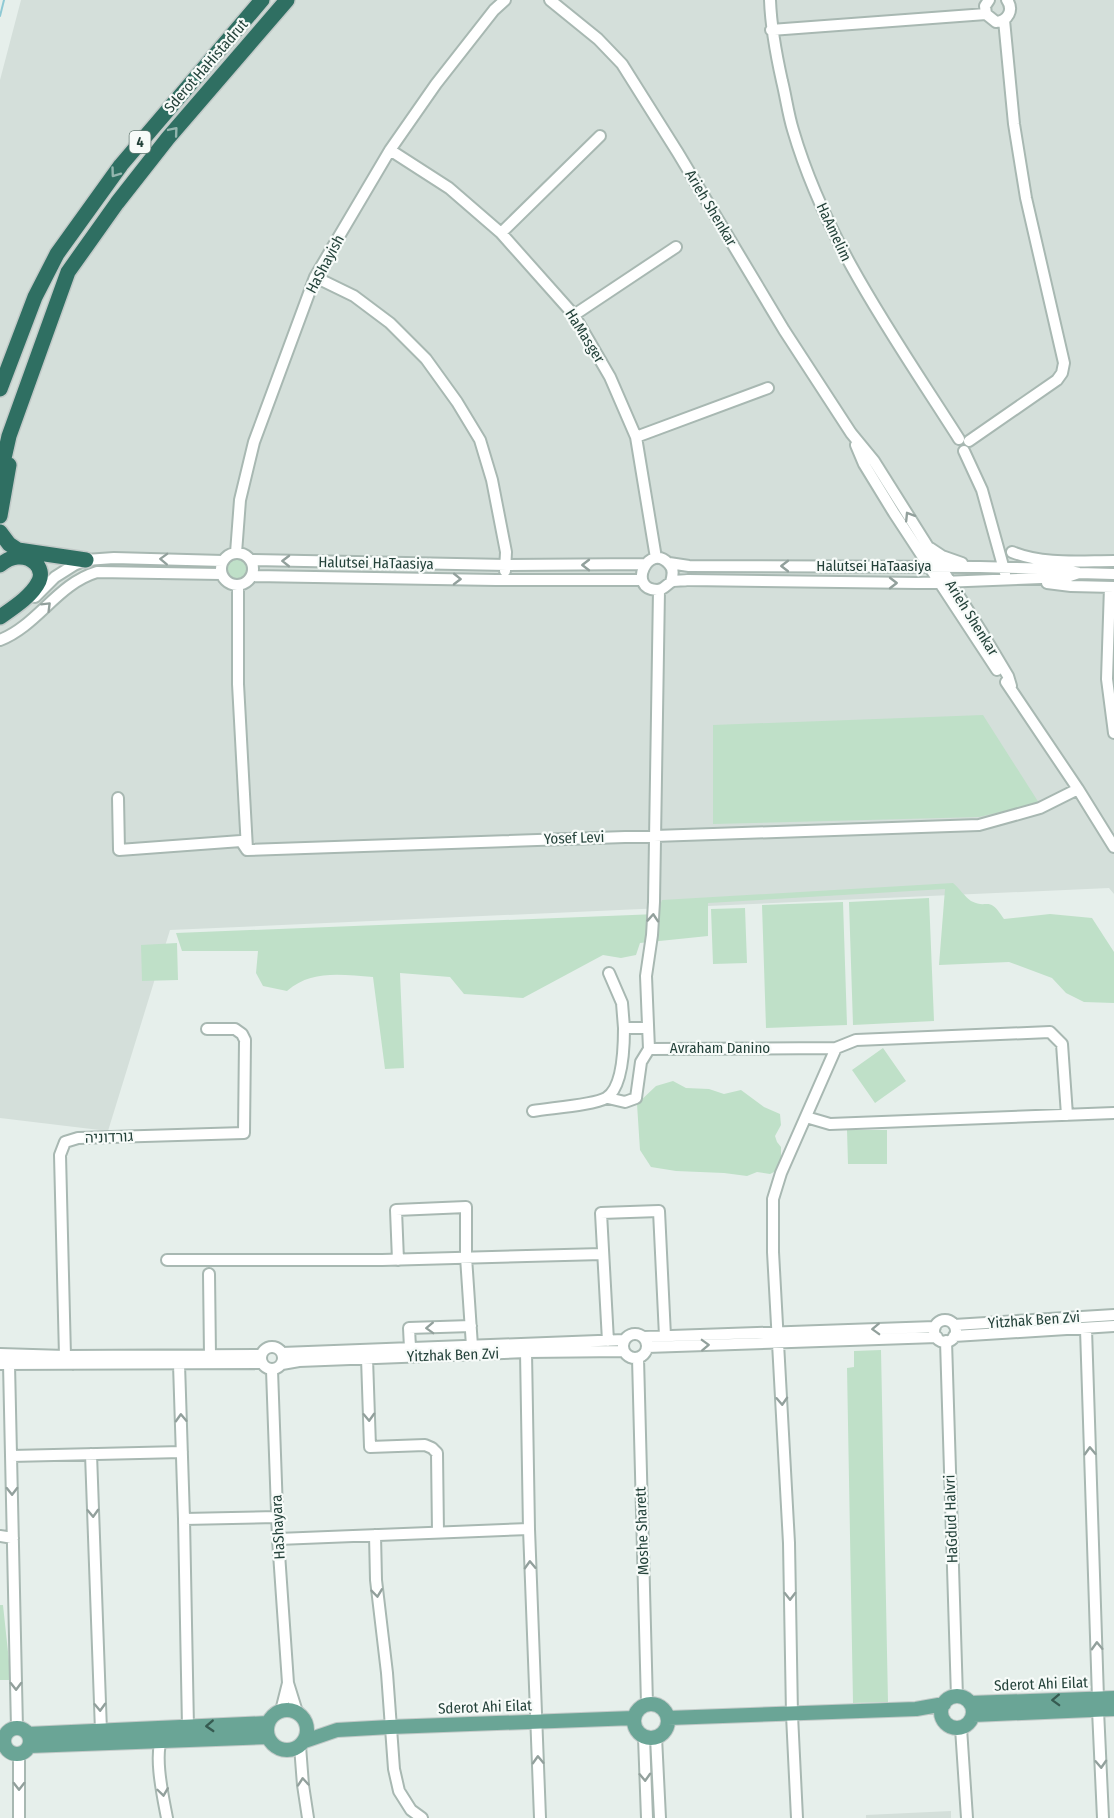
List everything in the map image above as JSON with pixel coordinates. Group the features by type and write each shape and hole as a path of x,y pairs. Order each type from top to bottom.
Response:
{"highway":[{"name":"Sderot HaHistadrut","path":"0,389 35,297 57,254 121,165 262,0"},
{"name":"Sderot HaHistadrut","path":"0,476 12,425 68,272 168,138 287,0"},
{"path":"241,68 254,37"},
{"path":"0,516 20,413 34,371 51,329 100,227"},
{"path":"0,367 35,297"},
{"path":"0,532 9,544 18,550 86,560"},
{"path":"0,565 15,557 24,558 36,564 40,572 39,581 28,595 0,618"},
{"path":"0,628 20,616 34,598"}],"main road":[{"path":"957,1697 966,1700 971,1709 969,1723 961,1728 951,1727 943,1720 943,1710 947,1700 957,1697"},
{"name":"Sderot Ahi Eilat","path":"971,1709 1075,1711 1114,1698"},
{"path":"647,1704 660,1707 668,1718 665,1730 650,1737 637,1731 634,1718 640,1707 647,1704"},
{"name":"Sderot Ahi Eilat","path":"971,1709 1098,1704 1114,1709"},
{"path":"668,1718 943,1710"},
{"path":"281,1711 297,1712 307,1723 308,1730 302,1744 282,1750 271,1743 268,1730 271,1718 281,1711"},
{"name":"Sderot Ahi Eilat","path":"302,1744 337,1731 634,1718"},
{"name":"Sderot Ahi Eilat","path":"307,1723 337,1731"},
{"path":"13,1740 104,1737 188,1727 268,1730"},
{"path":"104,1737 160,1741 268,1730"}],"street":[{"name":"HaShayish","path":"236,553 240,500 254,441 315,277 390,150 436,84 502,0"},
{"name":"Arieh Shenkar","path":"550,0 598,39 622,64 784,330 851,433 874,460 939,566 944,582"},
{"name":"HaAmelim","path":"770,0 771,30 793,130 829,221 868,297 964,444 982,490 1002,567 1012,580"},
{"path":"986,14 985,6 989,0"},
{"path":"771,30 986,14 996,22 1007,17 1011,9 1007,0"},
{"path":"964,444 1057,380 1062,373 1064,363 1026,198 1014,124 1004,20"},
{"path":"501,233 600,136"},
{"name":"HaMasger","path":"390,150 449,188 501,233 574,315 610,377 636,437 656,558"},
{"path":"574,315 676,247"},
{"path":"315,277 354,296 390,323 426,359 457,402 480,440 500,513 507,565 503,574 496,580"},
{"path":"636,437 768,388"},
{"name":"Arieh Shenkar","path":"851,433 864,464 928,566 944,582 1003,679 1011,686 1114,847"},
{"path":"995,535 1022,560 1038,568"},
{"path":"927,546 952,560 980,567"},
{"path":"1012,552 1040,560 1114,561"},
{"path":"236,553 228,555 223,561 221,574 226,581 238,585 248,581 253,570 251,561"},
{"name":"Halutsei HaTaasiya","path":"236,553 243,554 251,561 507,565 645,564 656,558 688,566 1002,567 1114,574"},
{"path":"0,618 34,598 55,577 86,560 114,558 223,561"},
{"path":"645,564 642,569 642,579 649,587 659,590 671,582 673,572 669,563"},
{"path":"0,640 30,621 67,586 83,576 97,572 221,574"},
{"name":"Halutsei HaTaasiya","path":"671,582 688,580 917,583 1067,577 1078,573"},
{"name":"Halutsei HaTaasiya","path":"252,576 496,580 642,579"},
{"path":"1032,579 1071,586 1112,587 1107,679 1114,733"},
{"path":"917,583 961,609 964,592 969,585 977,581"},
{"path":"238,585 238,684 247,850"},
{"name":"Avraham Danino","path":"659,590 654,902 646,976 649,1049 836,1048 856,1040 1050,1032 1062,1044 1067,1115"},
{"name":"Yosef Levi","path":"118,798 119,850 241,841 247,850 979,825 1040,808 1078,789"},
{"path":"608,1098 615,1089 623,1056 624,1028 622,1003 609,973"},
{"path":"624,1028 647,1028"},
{"name":"גורדוניה","path":"69,1360 62,1148 65,1142 78,1138 244,1133 245,1040 242,1034 235,1029 207,1029"},
{"path":"797,1818 792,1715 789,1543 773,1252 773,1199 781,1173 836,1048"},
{"path":"533,1111 596,1102 608,1098 625,1102 636,1098 642,1062 649,1049"},
{"path":"806,1117 830,1124 1114,1113"},
{"path":"398,1260 396,1210 466,1207 466,1257 472,1346"},
{"path":"608,1341 601,1213 658,1211 665,1336"},
{"path":"167,1260 398,1260 602,1254"},
{"path":"209,1274 210,1356"},
{"name":"Yitzhak Ben Zvi","path":"945,1333 1114,1315"},
{"path":"410,1348 409,1328 471,1326"},
{"name":"Yitzhak Ben Zvi","path":"645,1342 1086,1329 1114,1326"},
{"path":"1086,1329 1103,1818"},
{"name":"HaGdud HaIvri","path":"945,1333 957,1697"},
{"path":"633,1334 645,1342 644,1353 638,1358 628,1356 624,1346 633,1334"},
{"name":"Yitzhak Ben Zvi","path":"645,1342 665,1336 779,1337"},
{"name":"Yitzhak Ben Zvi","path":"279,1362 410,1348 608,1341 624,1346"},
{"name":"Yitzhak Ben Zvi","path":"279,1362 624,1346"},
{"path":"269,1347 276,1348 279,1362 266,1368 261,1359 269,1347"},
{"path":"526,1352 529,1529 540,1818"},
{"path":"0,1354 69,1360 179,1364 261,1359"},
{"path":"4,1364 21,1355"},
{"path":"4,1364 210,1356 261,1359"},
{"path":"367,1358 370,1447 424,1445 437,1453 438,1533"},
{"name":"Moshe Sharett","path":"638,1358 647,1704"},
{"name":"HaShayara","path":"279,1362 278,1539 288,1683 297,1712"},
{"path":"4,1364 11,1456 13,1740 19,1818"},
{"path":"179,1364 188,1727"},
{"path":"11,1456 182,1452"},
{"path":"92,1454 104,1737"},
{"path":"184,1519 277,1516"},
{"path":"278,1539 529,1529"},
{"path":"375,1535 376,1580 387,1673 394,1769 399,1791 411,1810 422,1818"},
{"path":"0,1536 13,1538"},
{"name":"HaShayara","path":"281,1711 288,1683"},
{"path":"166,1818 159,1759 160,1741 170,1728"},
{"path":"961,1728 967,1818"},
{"path":"647,1818 650,1737"},
{"path":"650,1737 660,1818"},
{"path":"302,1744 305,1817"}],"shaded area":[{"path":"21,0 1114,0 1114,894 1109,888 170,930 108,1131 0,1118 0,80"},
{"path":"951,1811 951,1818 866,1818 866,1815"}],"green space":[{"path":"236,556 245,560 249,569 245,578 236,582 227,578 223,569 227,560"},
{"path":"983,715 1039,803 979,817 713,824 713,725"},
{"path":"953,883 971,901 991,905 1004,919 1050,914 1092,918 1114,952 1114,1003 1084,1002 1066,993 1052,978 1009,962 939,965 945,889 708,903 708,936 640,943 636,955 621,958 603,955 523,998 464,994 450,977 400,973 404,1068 385,1069 373,977 317,976 287,991 263,986 256,973 258,951 182,951 176,933 657,914 662,900"},
{"path":"929,898 934,1021 853,1025 849,902"},
{"path":"843,902 847,1025 766,1028 762,905"},
{"path":"745,908 747,963 713,964 711,909"},
{"path":"177,943 178,980 142,981 141,945"},
{"path":"883,1048 906,1081 875,1103 852,1070"},
{"path":"673,1081 686,1088 709,1089 724,1094 741,1090 764,1107 780,1114 781,1125 775,1136 781,1147 781,1161 776,1171 770,1174 757,1172 747,1176 651,1167 640,1150 637,1104 656,1086"},
{"path":"847,1130 887,1130 887,1164 848,1164"},
{"path":"881,1350 888,1702 853,1703 847,1368 854,1367 854,1351"},
{"path":"0,1605 3,1605 11,1680 0,1680"}],"waterway":[{"path":"0,16 4,0"}]}
